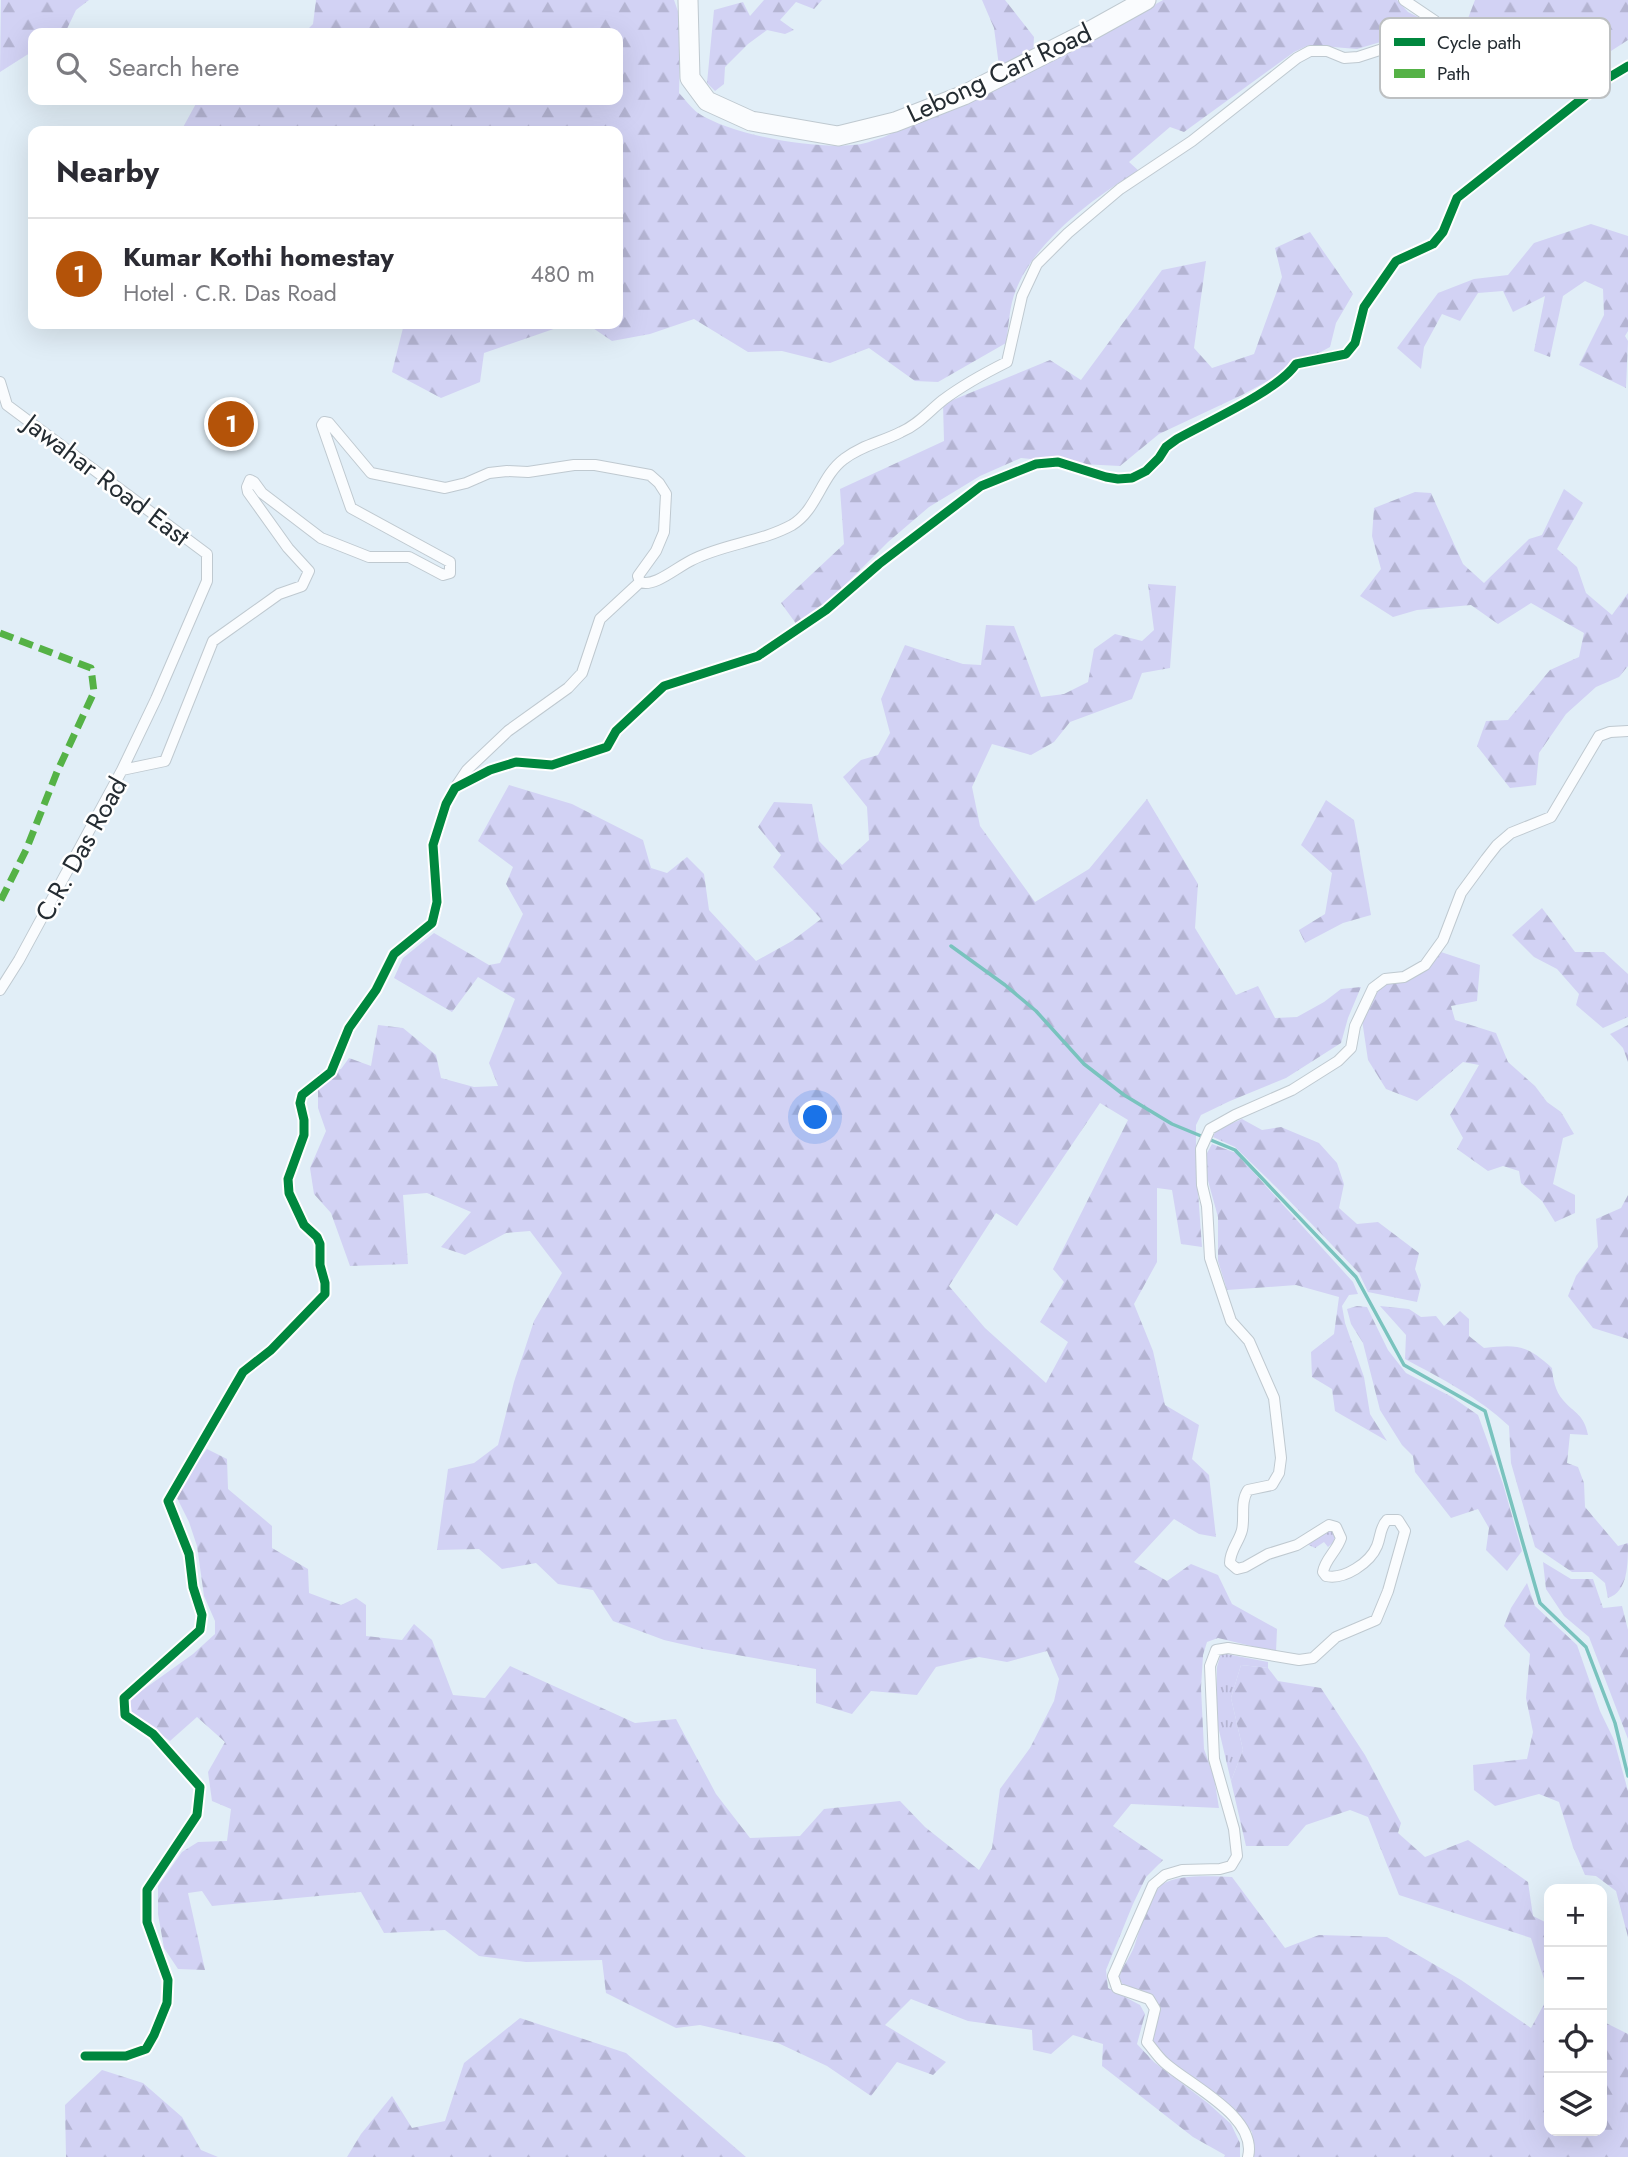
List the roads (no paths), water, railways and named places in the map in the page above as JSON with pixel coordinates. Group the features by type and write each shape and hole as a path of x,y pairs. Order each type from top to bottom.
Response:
{"highway":[{"name":"Lebong Cart Road","path":"688,0 690,78 707,101 751,121 838,136 895,122 964,94 1093,30 1146,0"}],"street":[{"path":"1404,0 1431,18"},
{"path":"85,2056 126,2056 146,2049 154,2035 167,2003 168,1980 147,1922 147,1890 197,1815 200,1787 153,1734 125,1715 124,1698 200,1630 202,1615 193,1587 189,1554 168,1501 243,1372 271,1350 326,1294 326,1283 320,1265 320,1244 317,1237 304,1225 289,1193 288,1179 304,1135 300,1103 302,1095 331,1072 349,1028 376,990 394,954 432,923 438,902 433,845 446,804 455,788 467,770 508,731 562,694 575,681 582,673 600,619 640,582 651,584 699,556 768,535 793,524 807,512 842,460 866,444 901,433 944,400 1007,362 1022,296 1037,264 1068,233 1120,189 1192,141 1297,58 1310,51 1327,51 1344,58 1358,57 1380,50"},
{"path":"1610,77 1628,66"},
{"path":"455,788 489,770 516,762 552,765 607,747 616,731 664,686 758,656 826,610 879,564 981,486 1036,464 1058,462 1106,477 1132,478 1146,471 1166,447 1177,439 1289,375 1296,364 1346,354 1355,343 1364,307 1396,261 1433,244 1443,232 1457,198 1583,98"},
{"name":"Jawahar Road East","path":"0,382 7,405 207,554 207,581 122,770"},
{"name":"C.R. Das Road","path":"0,990 122,770 165,761 213,642 279,594 302,586 309,571 288,548 248,492 250,481 321,538 369,557 409,557 443,575 450,573 450,562 351,508 322,425 324,422 329,422 371,473 445,488 489,473 528,472 575,465 595,465 650,475 666,495 664,532 656,551 638,576 640,582"},
{"path":"1248,2157 1249,2136 1237,2120 1164,2063 1147,2042 1156,2009 1149,2000 1117,1988 1113,1976 1153,1885 1165,1875 1182,1870 1220,1870 1231,1866 1237,1856 1234,1829 1214,1759 1211,1737 1210,1666 1216,1650 1228,1648 1299,1660 1313,1658 1336,1637 1376,1620 1388,1591 1405,1531 1398,1520 1387,1520 1382,1525 1379,1540 1371,1556 1351,1571 1337,1577 1326,1576 1323,1572 1324,1565 1341,1538 1336,1527 1329,1525 1297,1545 1268,1553 1245,1567 1237,1569 1230,1563 1232,1549 1242,1531 1245,1495 1248,1490 1272,1485 1279,1474 1281,1458 1274,1398 1249,1341 1231,1321 1210,1258 1201,1149 1210,1129 1292,1090 1338,1061 1351,1048 1355,1026 1373,988 1385,979 1404,977 1425,965 1443,940 1461,893 1497,845 1511,833 1551,817 1599,736 1610,732 1628,732"}],"waterway":[{"path":"951,946 1036,1011 1084,1064 1124,1095 1172,1124 1235,1150 1356,1277 1404,1365 1485,1411 1540,1603 1586,1647 1615,1723 1628,1776"}],"place":[{"name":"Kumar Kothi homestay","path":"231,424"}]}
